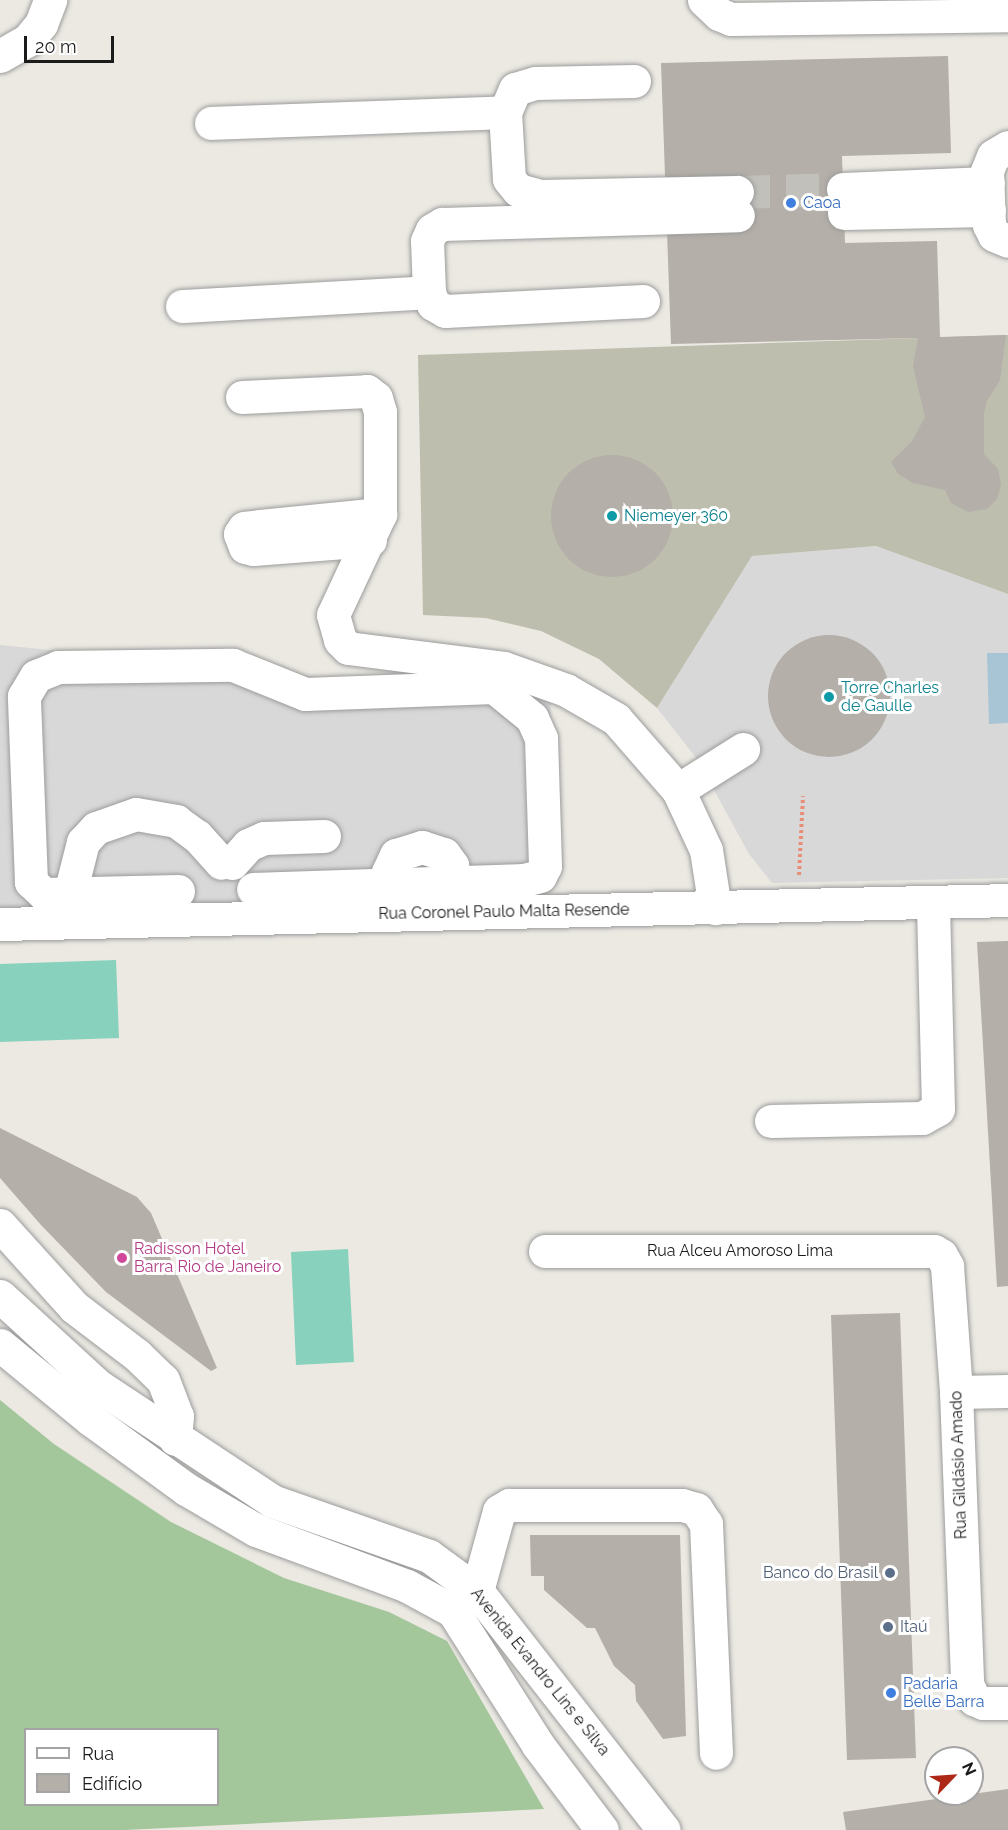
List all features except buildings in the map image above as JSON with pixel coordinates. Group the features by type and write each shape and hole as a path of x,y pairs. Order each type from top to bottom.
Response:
{"street":[{"path":"0,56 28,40 41,24 50,0"},
{"path":"704,0 731,20 1008,15"},
{"path":"634,81 535,83 516,89 505,112 509,179 518,190 540,196 738,204 442,224 432,230 427,242 429,292 433,304 445,311 643,301"},
{"path":"211,123 505,112"},
{"path":"1008,147 993,156 988,197 991,231 1008,241"},
{"path":"843,201 988,197"},
{"path":"182,306 429,292"},
{"path":"242,397 367,391 376,399 380,412 375,527 333,615 335,629 348,648 504,668 566,690 616,719 678,790 706,850 715,908"},
{"path":"70,893 83,842 96,828 125,816 157,816 176,821 197,836 226,863 242,869 255,902 387,885 388,872 396,855 422,847 444,854 452,865 455,882 534,878 545,866 541,738 532,718 494,687 305,694 233,665 58,667 36,676 24,696 28,869 36,890 44,894 70,893 178,905 195,872 226,863 248,845 264,838 324,836"},
{"path":"678,790 743,749"},
{"name":"Rua Coronel Paulo Malta Resende","path":"0,924 178,905 255,902 715,908 1008,900"},
{"path":"771,1121 922,1118 938,1109 933,902"},
{"path":"0,1225 74,1307 137,1354 163,1380 177,1416 174,1439"},
{"name":"Rua Alceu Amoroso Lima","path":"545,1251 934,1251"},
{"name":"Rua Gildásio Amado","path":"934,1251 947,1266 956,1392 966,1684 975,1699 983,1703 1008,1703"},
{"name":"Avenida Evandro Lins e Silva","path":"0,1296 97,1385 174,1439 272,1501 429,1556 477,1591 664,1830"},
{"name":"Avenida Evandro Lins e Silva","path":"0,1346 90,1419 186,1489 256,1530 311,1553 407,1586 453,1611 538,1745 602,1830"},
{"path":"956,1392 1008,1391"},
{"path":"477,1591 499,1511 509,1505 682,1505 696,1509 706,1524 716,1753"}],"path":[{"path":"799,906 803,796"}],"shaded area":[{"name":"Niemeyer 360","path":"1008,335 1008,594 876,546 752,556 657,708 599,659 541,631 486,618 423,615 418,355"},
{"path":"876,546 1008,594 1008,878 772,883 749,854 697,759 657,708 752,556"},
{"path":"0,645 551,700 544,902 0,914"}],"green space":[{"path":"116,960 119,1038 0,1042 0,964"},
{"path":"348,1249 354,1362 296,1365 291,1252"},
{"path":"0,1400 54,1444 171,1522 284,1578 389,1612 447,1641 544,1809 125,1830 0,1830"}],"water":[{"path":"987,653 1008,653 1008,723 989,724"}],"tunnel":[{"path":"737,192 843,189"}],"place":[{"name":"Caoa","path":"791,203"},
{"name":"Niemeyer 360","path":"612,516"},
{"name":"Torre Charles de Gaulle","path":"829,697"},
{"name":"Radisson Hotel Barra Rio de Janeiro","path":"122,1258"},
{"name":"Banco do Brasil","path":"890,1573"},
{"name":"Itaú","path":"888,1627"},
{"name":"Padaria Belle Barra","path":"891,1693"}]}
